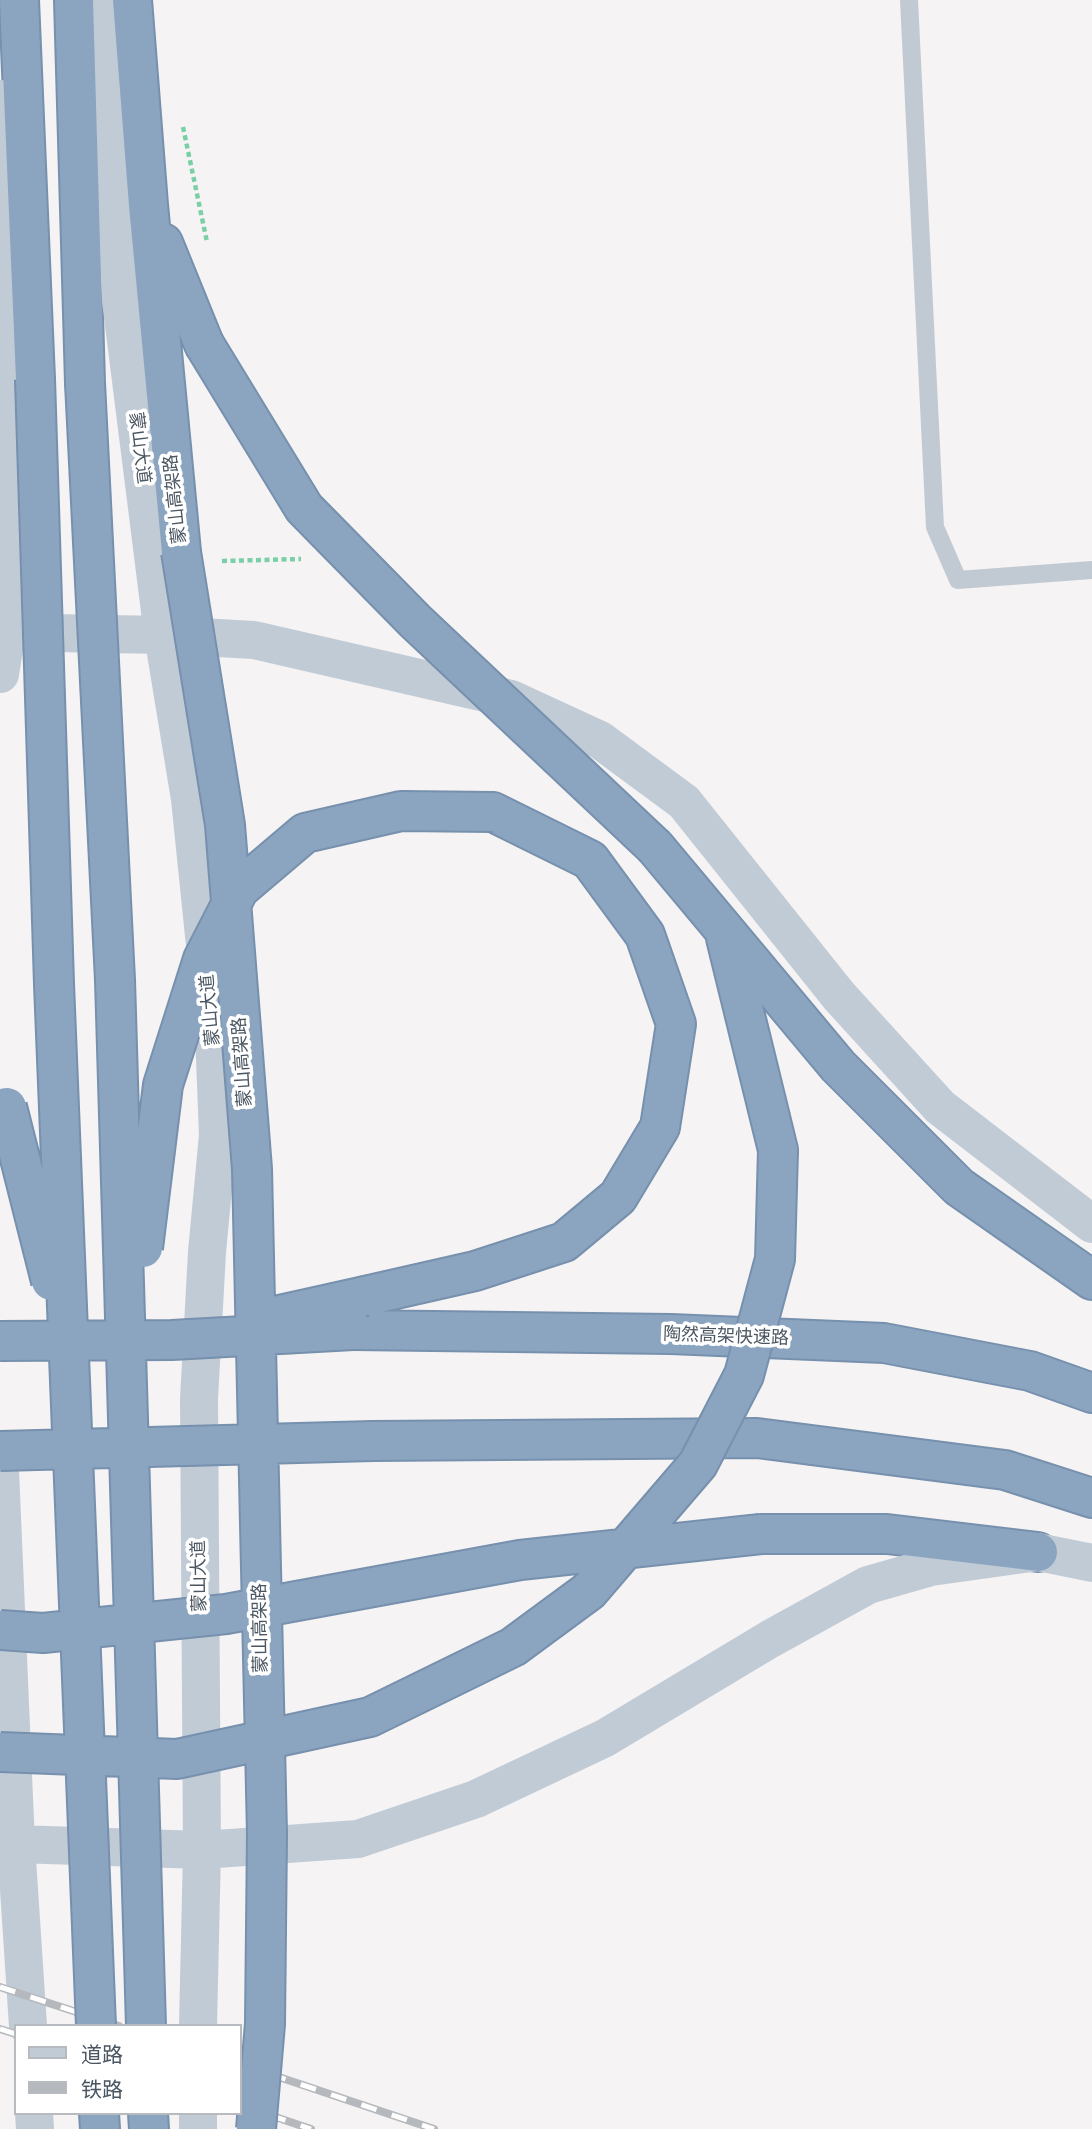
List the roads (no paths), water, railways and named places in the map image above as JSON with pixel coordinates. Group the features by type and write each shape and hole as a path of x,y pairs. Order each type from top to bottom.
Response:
{"highway":[{"path":"19,0 54,984 96,2024"},
{"path":"74,0 85,383 115,980 146,2024"},
{"name":"蒙山高架路","path":"132,0 148,205 181,552 225,825 251,1169 267,1834 265,2024 256,2129"},
{"path":"148,205 204,344 304,508 415,621 655,847 838,1066 959,1188 1092,1280"},
{"path":"0,1341 172,1340 359,1313 564,1241 618,1197 660,1127 676,1024 645,935 590,860 494,812 401,811 305,833 239,890 203,959 163,1085 128,1368"},
{"path":"0,1752 177,1759 370,1717 513,1647 589,1591 698,1464 744,1375 775,1259 778,1150 723,930"},
{"path":"0,1091 7,1107 71,1358"},
{"name":"陶然高架快速路","path":"359,1313 671,1334 884,1343 1030,1371 1092,1393"},
{"path":"0,1451 373,1441 757,1438 1004,1470 1092,1498"},
{"path":"0,1630 43,1633 226,1614 520,1560 761,1534 887,1534 1038,1552"}],"main road":[{"name":"蒙山大道","path":"103,0 121,301 163,635 190,799 214,1033 218,1135 206,1252 199,1399 202,1850 198,2024"},
{"path":"0,99 10,314 4,631 0,674"},
{"path":"4,631 254,640 511,699 600,740 684,802 839,996 940,1107 1092,1224"},
{"path":"0,1470 8,1842 29,2024"},
{"path":"8,1842 202,1850 358,1839 476,1799 605,1738 770,1639 868,1585 931,1567 1038,1552 1092,1563"}],"lane":[{"path":"909,0 935,527 958,580 1092,570"}],"railway":[{"path":"0,1987 113,2024"},
{"path":"0,2029 14,2033"},
{"path":"242,2065 434,2129"},
{"path":"242,2106 311,2129"}]}
